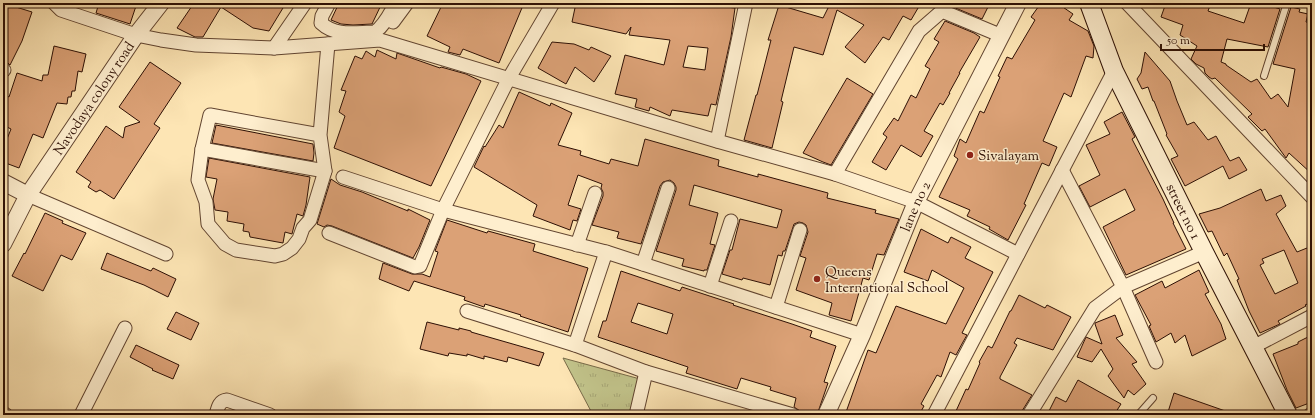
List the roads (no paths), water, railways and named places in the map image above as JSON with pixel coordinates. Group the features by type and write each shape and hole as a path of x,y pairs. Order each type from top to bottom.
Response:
{"main road":[{"name":"street no 1","path":"1090,3 1114,71 1204,252 1288,415"}],"street":[{"path":"54,3 61,10 136,35 196,45 274,48 380,40 717,142 835,174 916,202 1018,254"},
{"name":"Navodaya colony road","path":"3,244 28,195 136,35 161,3"},
{"path":"274,48 306,3"},
{"path":"329,3 322,16 321,23 338,33 376,32 385,22 396,3"},
{"path":"380,40 407,3"},
{"path":"329,233 418,267 423,261 443,210 509,78 553,3"},
{"path":"717,142 746,3"},
{"name":"lane no 2","path":"826,415 862,335 916,202 1018,3"},
{"path":"1127,3 1312,197"},
{"path":"835,174 919,31 942,11 1002,36"},
{"path":"320,135 210,115 202,149 198,180 206,202 208,224 225,244 236,250 275,256 283,254 292,248 299,239 303,228 310,220 325,171 320,135 328,44"},
{"path":"934,415 1114,71"},
{"path":"202,149 325,171"},
{"path":"1062,170 1123,287 1156,362"},
{"path":"343,177 443,210 606,252 862,335"},
{"path":"3,182 28,195 166,254"},
{"path":"643,264 668,188"},
{"path":"577,245 595,193"},
{"path":"710,286 731,221"},
{"path":"776,307 800,230"},
{"path":"575,345 606,252"},
{"path":"1030,415 1095,308 1123,287 1204,252"},
{"path":"467,311 575,345 646,372 792,415"},
{"path":"1253,347 1312,316"},
{"path":"81,415 126,328"},
{"path":"636,415 646,372"},
{"path":"216,415 218,405 222,401 227,400 270,415"}],"lane":[{"path":"1264,76 1287,3"},
{"path":"1138,415 1153,398"}],"place":[{"name":"Sivalayam","path":"970,155"},
{"name":"Queens International School","path":"817,279"}]}
